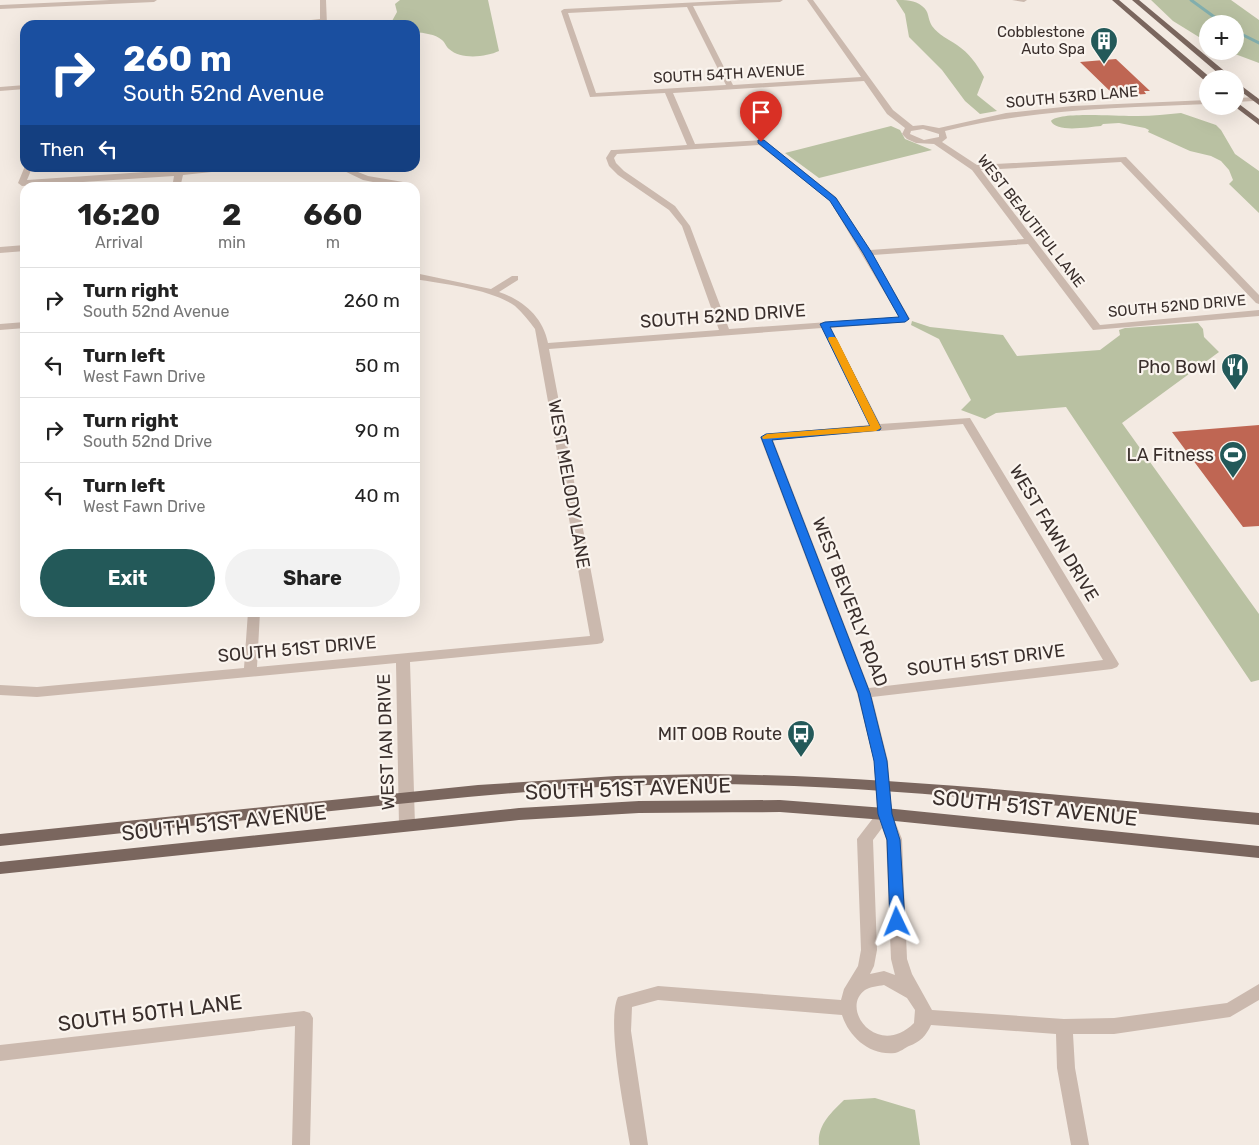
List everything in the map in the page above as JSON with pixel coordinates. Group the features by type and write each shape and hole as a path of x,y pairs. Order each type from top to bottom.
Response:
{"main road":[{"path":"1115,0 1199,71"},
{"path":"1136,0 1219,70"},
{"path":"1244,90 1257,101"},
{"path":"1244,109 1259,123"},
{"name":"SOUTH 51ST AVENUE","path":"0,840 406,797 557,784 646,780 770,779 884,785 1259,819"},
{"name":"SOUTH 51ST AVENUE","path":"0,868 543,812 639,807 780,806 885,814 1259,852"}],"street":[{"path":"1,9 7,0"},
{"path":"1,9 154,0"},
{"path":"323,0 323,20"},
{"path":"732,87 688,5 780,0"},
{"path":"810,0 897,119 911,128"},
{"path":"1015,0 1024,0"},
{"name":"SOUTH 54TH AVENUE","path":"688,5 564,11 593,95 866,79"},
{"path":"0,89 20,88"},
{"path":"668,91 692,146"},
{"path":"1244,101 1257,101"},
{"name":"SOUTH 53RD LANE","path":"940,130 980,120 1043,111 1199,102"},
{"path":"923,126 940,130 944,136 936,142 923,142 912,139 906,134 911,128 923,126"},
{"path":"726,332 686,226 672,208 621,173 612,164 610,158 614,152 761,142 833,199 868,253 1030,241"},
{"name":"WEST BEAUTIFUL LANE","path":"936,142 975,168 1097,328"},
{"path":"975,168 1123,160 1259,300"},
{"path":"36,182 178,172 177,182"},
{"path":"352,172 366,178 387,182"},
{"path":"0,250 20,248"},
{"name":"SOUTH 52ND DRIVE","path":"544,346 905,319 868,253"},
{"path":"420,278 491,293 516,278"},
{"name":"WEST MELODY LANE","path":"491,293 514,302 527,313 540,329 596,640"},
{"name":"SOUTH 52ND DRIVE","path":"1097,328 1259,313"},
{"path":"825,324 876,428"},
{"path":"0,327 20,325"},
{"name":"WEST FAWN DRIVE","path":"876,428 966,420 1112,664"},
{"name":"WEST BEVERLY ROAD","path":"876,428 766,437 864,693 880,761 884,785 885,814 894,840 899,959 904,976 913,992"},
{"path":"250,672 254,617"},
{"name":"SOUTH 51ST DRIVE","path":"0,690 61,690 596,640"},
{"name":"WEST IAN DRIVE","path":"402,658 407,825"},
{"name":"SOUTH 51ST DRIVE","path":"864,693 1112,664"},
{"path":"855,988 866,966 869,950 865,839 885,814"},
{"path":"884,978 894,981 913,992 921,1004 924,1017 922,1026 910,1039 893,1044 883,1044 865,1037 852,1024 847,1008 850,993 863,982 884,978"},
{"path":"924,1017 1064,1027 1114,1026 1230,1010 1259,991"},
{"path":"639,1145 622,1031 624,1002 658,993 847,1008"},
{"name":"SOUTH 50TH LANE","path":"0,1053 304,1018 300,1145"},
{"path":"1064,1027 1066,1068 1080,1145"}],"green space":[{"path":"400,0 488,0 499,51 481,56 460,55 449,49 436,36 420,33 420,20 393,20 397,12 395,4"},
{"path":"896,0 913,1 922,6 932,26 969,55 984,77 977,95 997,111 980,114 965,101 942,70 909,37 905,14"},
{"path":"1151,0 1231,0 1259,20 1259,63 1244,57 1244,15 1199,15 1199,37 1173,21"},
{"path":"1181,113 1216,125 1235,154 1259,171 1259,213 1229,184 1233,180 1229,170 1221,161 1211,156 1190,151 1148,132 1149,130 1145,128 1119,123 1066,128 1054,125 1051,121 1066,116 1078,115 1144,116"},
{"path":"891,126 900,130 905,139 932,150 819,178 785,153"},
{"path":"912,321 930,327 1003,335 1017,356 1100,350 1120,335 1119,330 1125,328 1198,323 1203,329 1204,337 1219,352 1122,423 1259,614 1259,680 1251,682 1066,407 996,413 985,419 961,410 971,400 939,339 911,325"},
{"path":"875,1098 915,1110 920,1145 819,1145 820,1131 823,1125 844,1100"}],"building":[{"path":"1116,59 1150,91 1144,91 1146,94 1115,96 1080,62"},
{"name":"LA Fitness","path":"1259,425 1259,526 1243,527 1172,432"}],"waterway":[{"path":"1191,0 1212,15"},
{"path":"1244,36 1259,43"}],"slow traffic":[{"path":"767,437 876,428 832,339"}],"place":[{"name":"Cobblestone Auto Spa","path":"1104,65"},
{"name":"Pho Bowl","path":"1235,391"},
{"name":"LA Fitness","path":"1233,479"},
{"name":"MIT OOB Route","path":"801,758"}],"route":[{"path":"761,142 833,199 868,253 905,319 825,324 876,428 766,437 864,693 880,761 884,785 885,814 894,840 897,922"}]}
